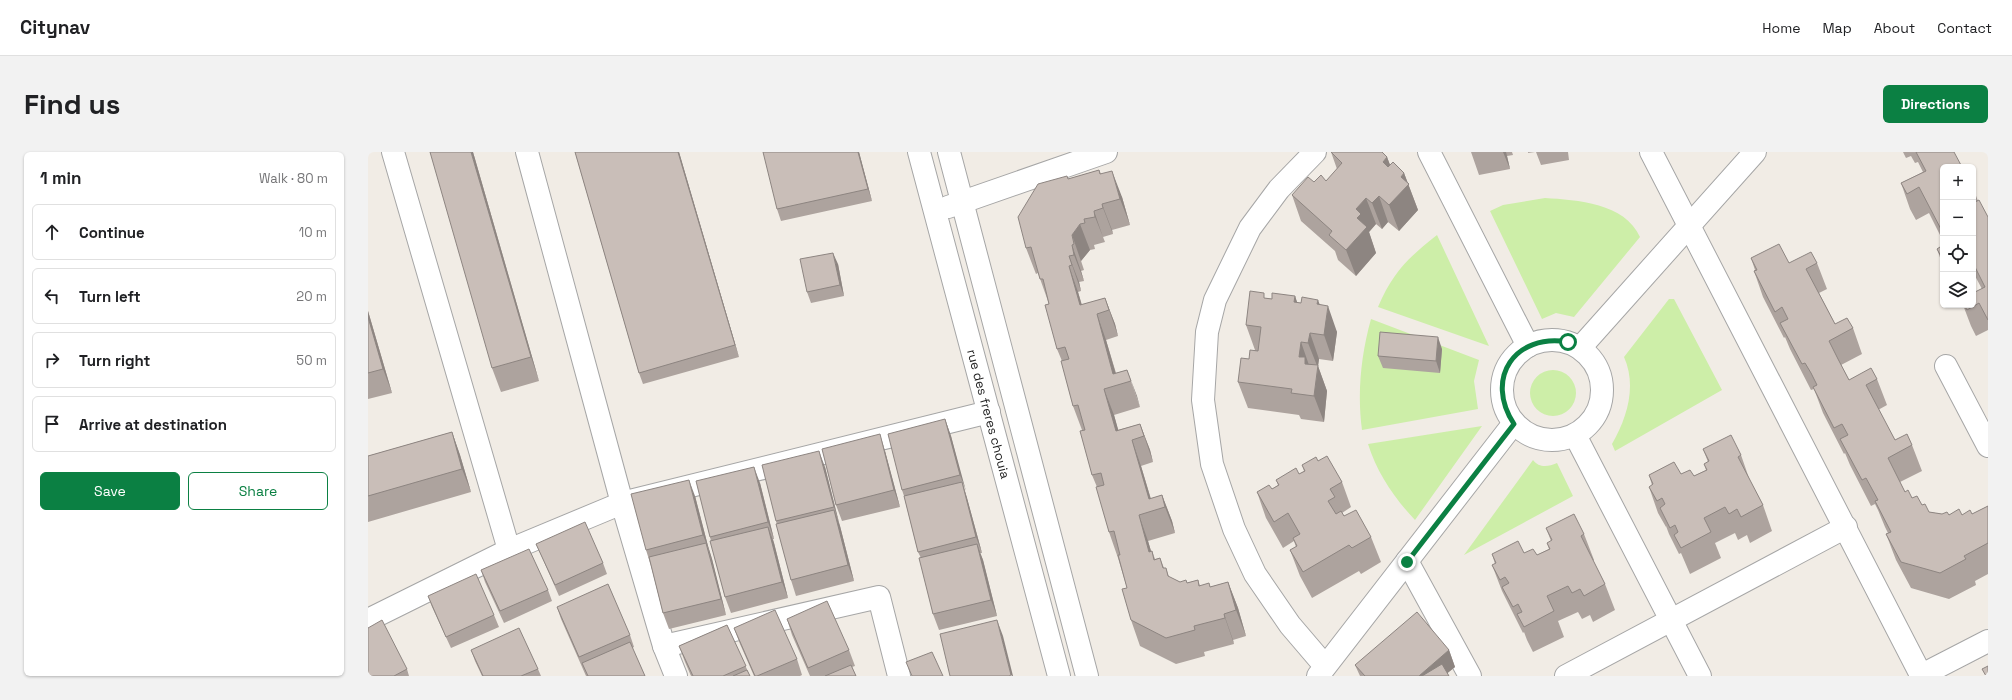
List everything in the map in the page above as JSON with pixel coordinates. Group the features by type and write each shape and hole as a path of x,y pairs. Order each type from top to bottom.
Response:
{"street":[{"path":"393,152 509,550"},
{"path":"527,152 622,503 664,646 676,676"},
{"name":"rue des freres chouia","path":"919,152 1059,676"},
{"path":"949,152 1087,676"},
{"path":"935,211 1106,152"},
{"path":"1315,152 1279,189 1250,228 1215,300 1207,332 1203,400 1212,464 1237,535 1255,574 1322,671 1514,424"},
{"path":"1430,152 1528,346"},
{"path":"1651,152 1921,676 1988,641"},
{"path":"1580,348 1690,227 1755,152"},
{"path":"1555,340 1568,342 1580,348 1593,360 1601,376 1603,393 1599,410 1596,415 1589,425 1575,436 1559,441 1543,440 1527,434 1514,424 1506,411 1502,396 1502,381 1508,367 1516,355 1528,346 1541,341 1555,340"},
{"path":"1946,366 1988,446"},
{"path":"368,620 509,550 622,503 989,412"},
{"path":"1575,436 1700,676"},
{"path":"1566,676 1846,528"},
{"path":"1407,562 1470,676"},
{"path":"664,646 879,597 899,676"}],"green space":[{"path":"1545,198 1585,202 1612,210 1633,226 1640,237 1574,317 1556,313 1542,319 1490,211 1503,205"},
{"path":"1437,235 1489,346 1378,307 1389,284 1402,266"},
{"path":"1669,299 1674,299 1722,390 1615,451 1612,444 1626,413 1630,390 1628,368 1624,357"},
{"path":"1371,319 1479,360 1474,381 1478,409 1362,430 1360,388 1362,360"},
{"path":"1553,370 1566,374 1572,380 1576,393 1572,406 1566,412 1553,416 1540,412 1534,406 1530,393 1534,380 1540,374"},
{"path":"1482,426 1415,520 1387,485 1376,465 1368,444"},
{"path":"1533,460 1541,466 1557,463 1573,496 1464,555"}],"building":[{"path":"430,152 471,152 531,357 492,368"},
{"path":"575,152 678,152 735,345 639,373"},
{"path":"763,152 858,152 868,189 777,209"},
{"path":"1331,152 1382,152 1387,157 1383,162 1388,167 1393,162 1404,173 1401,177 1409,184 1389,205 1379,196 1372,203 1366,198 1356,209 1361,214 1357,218 1367,227 1346,250 1329,235 1332,231 1292,195 1308,177 1314,182 1321,175 1326,181 1342,163"},
{"path":"1916,152 1954,152 1960,164 1940,164 1940,227 1919,187 1907,194 1901,183 1926,171"},
{"path":"1099,170 1100,174 1112,171 1120,199 1102,204 1103,208 1094,211 1095,217 1084,219 1085,223 1080,224 1072,235 1074,255 1069,256 1072,265 1069,266 1080,305 1105,298 1109,310 1097,314 1113,374 1127,370 1131,381 1104,389 1116,431 1140,424 1144,436 1132,440 1149,499 1162,495 1165,507 1139,515 1149,552 1152,551 1154,560 1160,558 1163,568 1166,568 1168,576 1180,582 1186,580 1187,583 1198,580 1199,586 1209,583 1210,587 1228,582 1236,610 1224,614 1225,618 1194,626 1195,630 1166,638 1131,620 1122,589 1127,588 1118,555 1120,555 1114,531 1109,532 1096,487 1104,485 1101,473 1092,475 1080,431 1085,430 1078,405 1073,406 1061,361 1069,359 1065,347 1057,349 1045,305 1049,304 1043,279 1040,279 1031,247 1026,248 1018,217 1038,184 1067,176 1068,179"},
{"path":"1979,200 1988,217 1988,320 1979,303 1976,305 1976,292 1985,287 1976,269 1976,202"},
{"path":"1779,244 1789,263 1811,252 1817,263 1806,269 1835,324 1847,318 1853,328 1829,341 1849,380 1871,368 1877,379 1866,385 1895,440 1907,434 1912,445 1888,458 1905,492 1908,490 1912,498 1917,496 1922,505 1925,504 1929,512 1942,514 1947,512 1949,515 1959,509 1962,515 1970,510 1972,514 1988,506 1988,543 1964,556 1966,559 1940,573 1901,562 1886,534 1891,532 1875,501 1878,500 1866,478 1862,480 1840,439 1848,435 1842,424 1834,428 1813,387 1817,385 1811,373 1805,363 1802,364 1780,323 1788,319 1782,307 1775,312 1754,271 1757,270 1751,258"},
{"path":"1940,247 1940,254 1937,249"},
{"path":"833,253 840,285 807,292 800,259"},
{"path":"1250,291 1264,293 1264,298 1272,299 1272,293 1295,296 1294,302 1301,303 1302,297 1318,300 1317,304 1328,306 1324,335 1310,333 1308,343 1301,342 1299,357 1305,357 1305,364 1318,365 1314,396 1291,393 1292,389 1238,382 1241,358 1249,359 1250,350 1258,351 1261,327 1246,325"},
{"path":"368,317 383,369 368,373"},
{"path":"1380,332 1438,337 1436,361 1378,356"},
{"path":"945,419 960,475 902,490 888,434"},
{"path":"452,432 462,469 368,496 368,456"},
{"path":"880,434 894,490 836,505 822,449"},
{"path":"1731,435 1741,455 1738,457 1763,505 1741,517 1737,509 1729,514 1725,507 1704,518 1711,532 1681,548 1674,535 1678,532 1675,525 1670,528 1660,508 1665,504 1662,498 1657,501 1649,487 1653,484 1649,475 1674,462 1681,474 1690,470 1694,476 1707,470 1704,464 1709,461 1703,449"},
{"path":"819,451 834,507 776,521 762,465"},
{"path":"1327,456 1342,482 1330,489 1335,497 1328,501 1336,514 1341,511 1344,516 1356,510 1371,537 1352,548 1349,545 1303,572 1290,550 1297,546 1293,538 1300,534 1288,513 1274,522 1257,492 1269,485 1272,489 1279,485 1276,480 1296,468 1299,474 1305,471 1302,465 1316,457 1318,461"},
{"path":"754,467 768,522 710,537 696,481"},
{"path":"689,480 703,535 646,550 631,494"},
{"path":"962,482 976,537 918,552 904,496"},
{"path":"834,510 848,565 791,580 776,524"},
{"path":"1574,514 1584,534 1581,536 1605,584 1584,596 1580,589 1572,593 1568,586 1547,596 1554,611 1524,627 1517,614 1522,612 1518,604 1513,607 1502,587 1509,583 1505,577 1500,580 1492,565 1496,563 1492,554 1518,541 1524,553 1533,549 1537,555 1550,549 1547,543 1552,540 1546,528"},
{"path":"585,522 603,563 555,585 536,544"},
{"path":"768,527 782,582 725,597 710,541"},
{"path":"706,543 721,599 663,613 649,557"},
{"path":"977,544 991,600 933,614 919,558"},
{"path":"529,549 548,590 500,611 481,570"},
{"path":"476,574 494,615 446,637 428,596"},
{"path":"608,584 630,635 579,657 557,607"},
{"path":"827,601 849,650 808,668 787,619"},
{"path":"775,610 797,659 755,676 734,628"},
{"path":"1417,612 1449,650 1419,676 1365,676 1355,665"},
{"path":"382,620 407,669 394,676 368,676 368,628"},
{"path":"997,620 1011,675 950,676 940,634"},
{"path":"727,625 746,666 723,676 693,676 679,646"},
{"path":"519,628 538,669 521,676 483,676 471,650"},
{"path":"630,642 645,676 588,676 582,663"},
{"path":"932,652 943,676 912,676 906,662"},
{"path":"1442,664 1449,676 1422,676"},
{"path":"851,665 856,676 825,676"},
{"path":"1988,666 1988,676 1986,676 1982,669"},
{"path":"747,670 750,676 733,676"}],"route":[{"path":"1407,562 1514,424 1506,411 1502,396 1502,381 1508,367 1516,355 1528,346 1541,341 1555,340 1568,342"}]}
